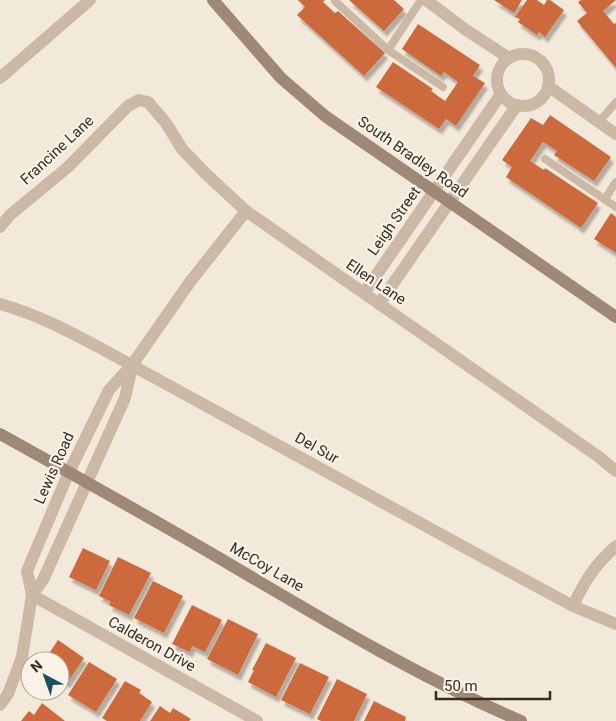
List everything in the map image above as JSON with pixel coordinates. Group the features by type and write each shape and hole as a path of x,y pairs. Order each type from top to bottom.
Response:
{"street":[{"path":"0,78 90,0"},
{"name":"South Bradley Road","path":"213,0 281,78 325,116 616,317"},
{"path":"426,0 466,30 509,58"},
{"path":"519,54 529,54 538,58 545,66 548,75 548,86 544,95 536,102 527,105 517,105 508,101 501,94 497,84 497,74 509,58 519,54"},
{"path":"548,86 616,134"},
{"name":"Leigh Street","path":"364,293 501,94"},
{"name":"Ellen Lane","path":"139,100 148,102 166,123 182,149 246,211 616,471"},
{"name":"Francine Lane","path":"0,227 10,215 68,166 128,106 139,100"},
{"path":"379,304 517,105"},
{"name":"Lewis Road","path":"0,705 8,694 22,657 32,595 26,571 69,472 109,390 132,365 190,282 246,211"},
{"name":"Del Sur","path":"0,304 15,308 56,325 574,606 616,624"},
{"name":"Lewis Road","path":"32,595 43,580 125,398 132,365"},
{"name":"McCoy Lane","path":"0,434 420,672 488,707 521,721"},
{"path":"574,606 583,585 599,561 616,546"},
{"name":"Calderon Drive","path":"32,595 257,721"}],"lane":[{"path":"388,50 421,0"},
{"path":"335,1 388,50 443,87"},
{"path":"599,122 616,102"},
{"path":"545,159 616,207"},
{"path":"605,199 616,182"}],"building":[{"path":"298,0 325,0 323,2 335,13 338,11 385,53 364,76 297,15 305,7"},
{"path":"349,0 394,0 404,9 384,31"},
{"path":"494,0 522,0 514,13"},
{"path":"527,0 537,0 544,5 547,0 550,0 564,10 545,37 539,32 537,35 518,22 520,19 515,17"},
{"path":"581,0 616,0 603,11 614,24 616,23 616,68 577,21 587,13 578,2"},
{"path":"418,24 480,65 473,76 485,83 456,126 446,119 439,129 376,87 393,62 433,89 431,91 445,101 458,82 444,72 441,76 402,49"},
{"path":"550,115 611,157 594,181 554,155 557,151 543,142 530,161 544,170 545,168 598,203 581,228 506,177 512,167 502,160 531,118 543,125"},
{"path":"611,213 616,217 616,253 594,239"},
{"path":"83,548 110,561 96,590 69,577"},
{"path":"118,557 151,573 129,615 109,605 111,602 99,596"},
{"path":"153,581 183,596 164,633 134,618"},
{"path":"192,605 222,620 205,652 192,646 190,652 172,644"},
{"path":"228,619 258,634 238,675 207,659"},
{"path":"58,640 84,658 70,679 70,651 51,651"},
{"path":"266,643 296,658 276,697 248,682"},
{"path":"89,662 117,679 96,712 70,696 70,692"},
{"path":"300,663 329,677 310,714 281,700"},
{"path":"337,679 367,694 354,721 321,721 317,719"},
{"path":"125,681 141,690 139,693 152,702 140,721 107,721 102,718"},
{"path":"374,701 406,717 405,721 364,721"},
{"path":"42,703 65,721 21,721 29,711 34,715"},
{"path":"160,706 170,713 173,708 191,719 189,721 150,721"}]}
